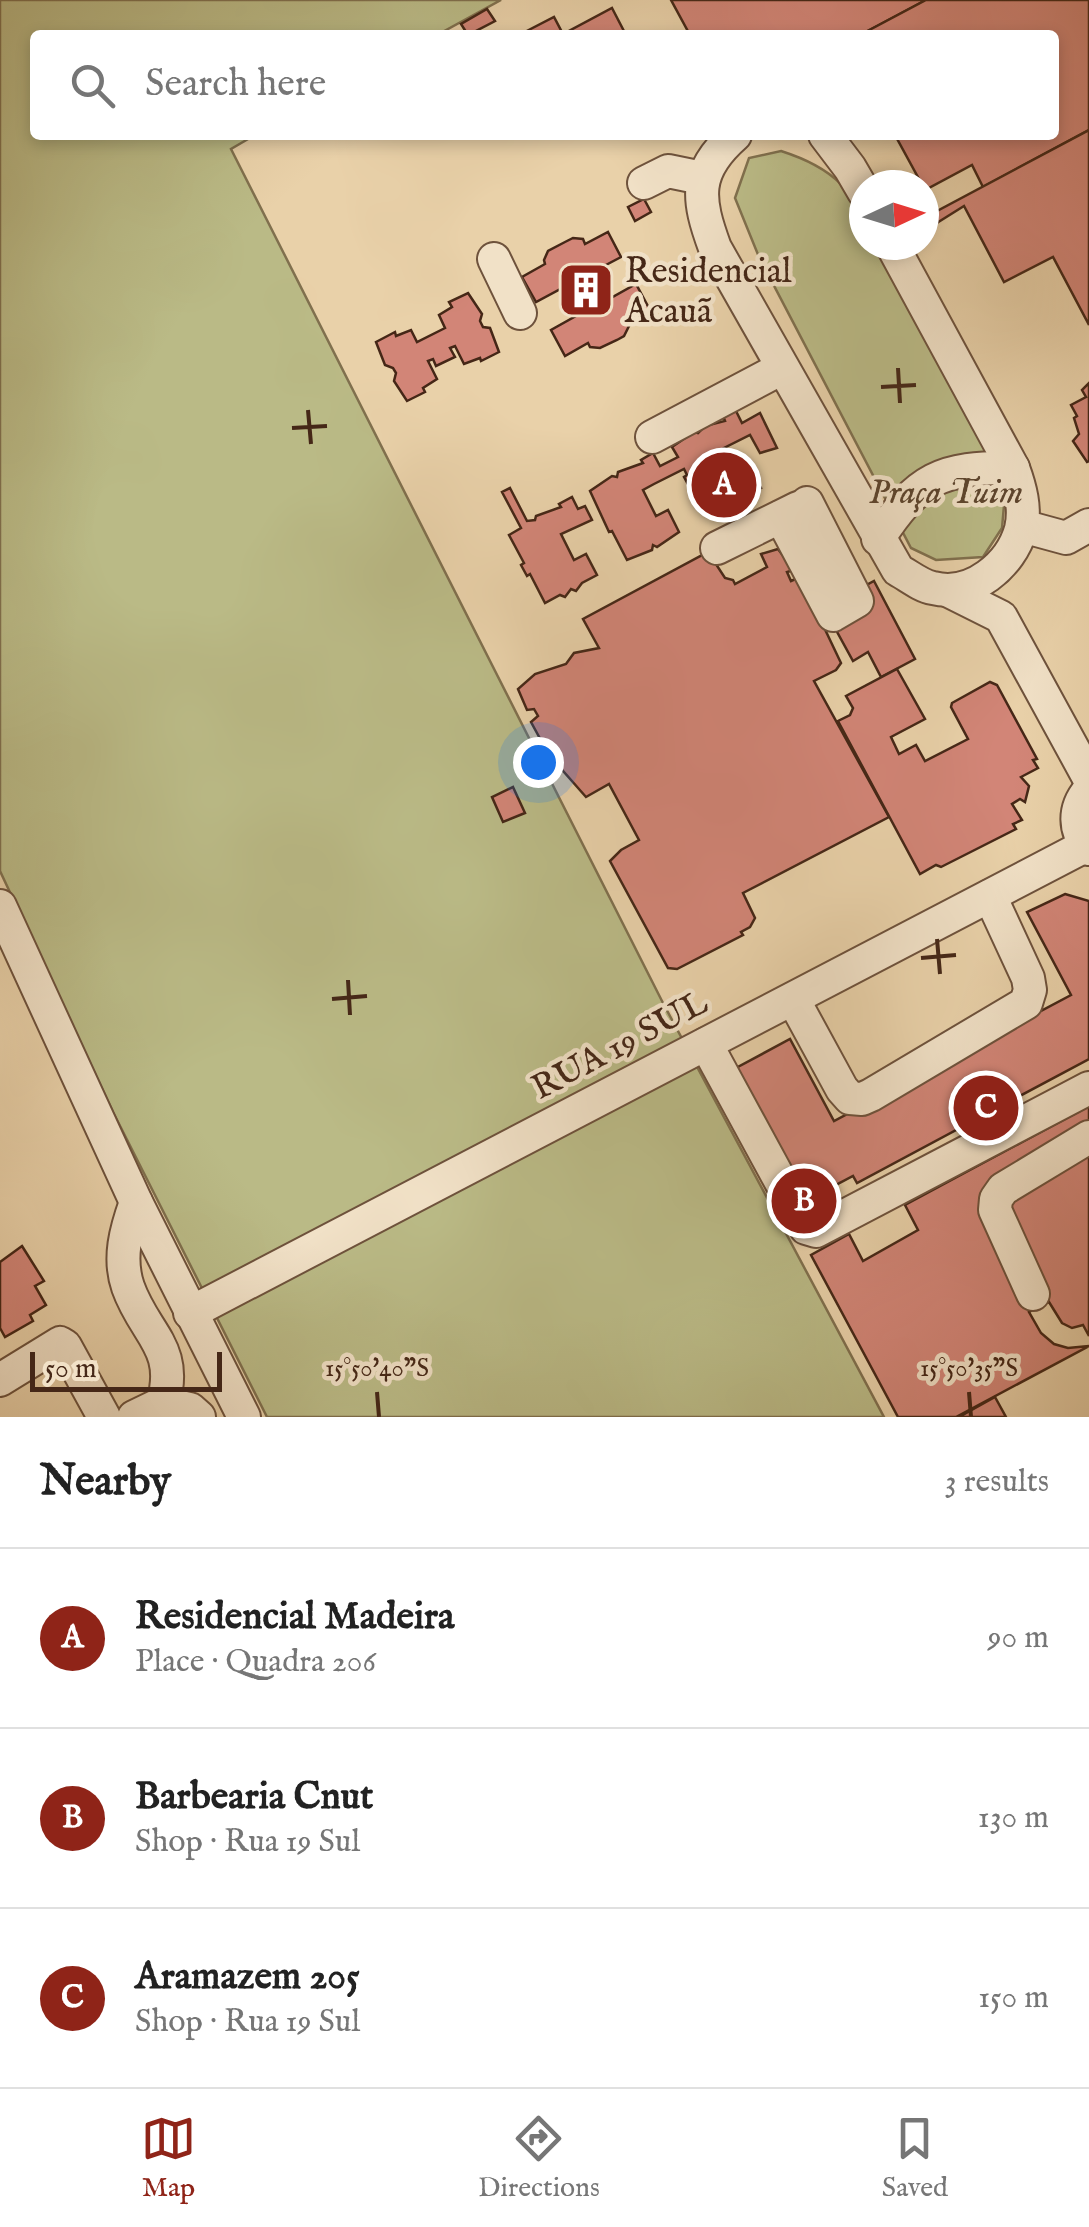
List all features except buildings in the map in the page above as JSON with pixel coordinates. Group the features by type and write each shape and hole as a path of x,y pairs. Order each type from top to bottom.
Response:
{"street":[{"path":"729,140 717,151 702,178 702,212 715,248 878,539 898,570 930,588 946,590 1001,616 1089,778"},
{"path":"830,140 851,170"},
{"path":"656,167 702,178"},
{"path":"494,259 520,313"},
{"path":"900,260 1022,491 1001,616"},
{"path":"652,436 782,368"},
{"path":"878,539 898,508 919,488 943,474 970,468 1013,468"},
{"path":"717,548 846,482"},
{"path":"946,590 983,581 1016,540 1066,538 1089,525"},
{"path":"1087,847 1076,820 1078,807 1089,790"},
{"name":"RUA 19 SUL","path":"190,1313 1087,847"},
{"path":"792,998 842,1089 850,1098 871,1095 1026,1003 1028,978 990,896"},
{"path":"0,906 136,1202 244,1417"},
{"path":"706,1044 806,1228 816,1232 1089,1088"},
{"path":"1033,1294 996,1210 996,1199 1003,1190 1089,1138"},
{"path":"136,1202 125,1232 123,1258 128,1286 168,1364 168,1383 148,1410"},
{"path":"0,1380 60,1343 104,1417"},
{"path":"148,1410 183,1406 199,1417"}],"green space":[{"path":"0,0 501,0 446,30 30,30 30,140 246,140 231,149 663,1003 884,1417 267,1417 113,1112 0,871"},
{"name":"Praça Tuim","path":"781,151 798,157 828,173 849,194 849,260 884,260 1006,483 1002,528 983,557 936,560 911,548 759,257 735,198 749,158"}],"place":[{"name":"Residencial Acauã","path":"586,290"},
{"name":"Residencial Madeira","path":"724,485"},
{"name":"Aramazem 205","path":"986,1108"},
{"name":"Barbearia Cnut","path":"804,1201"}]}
